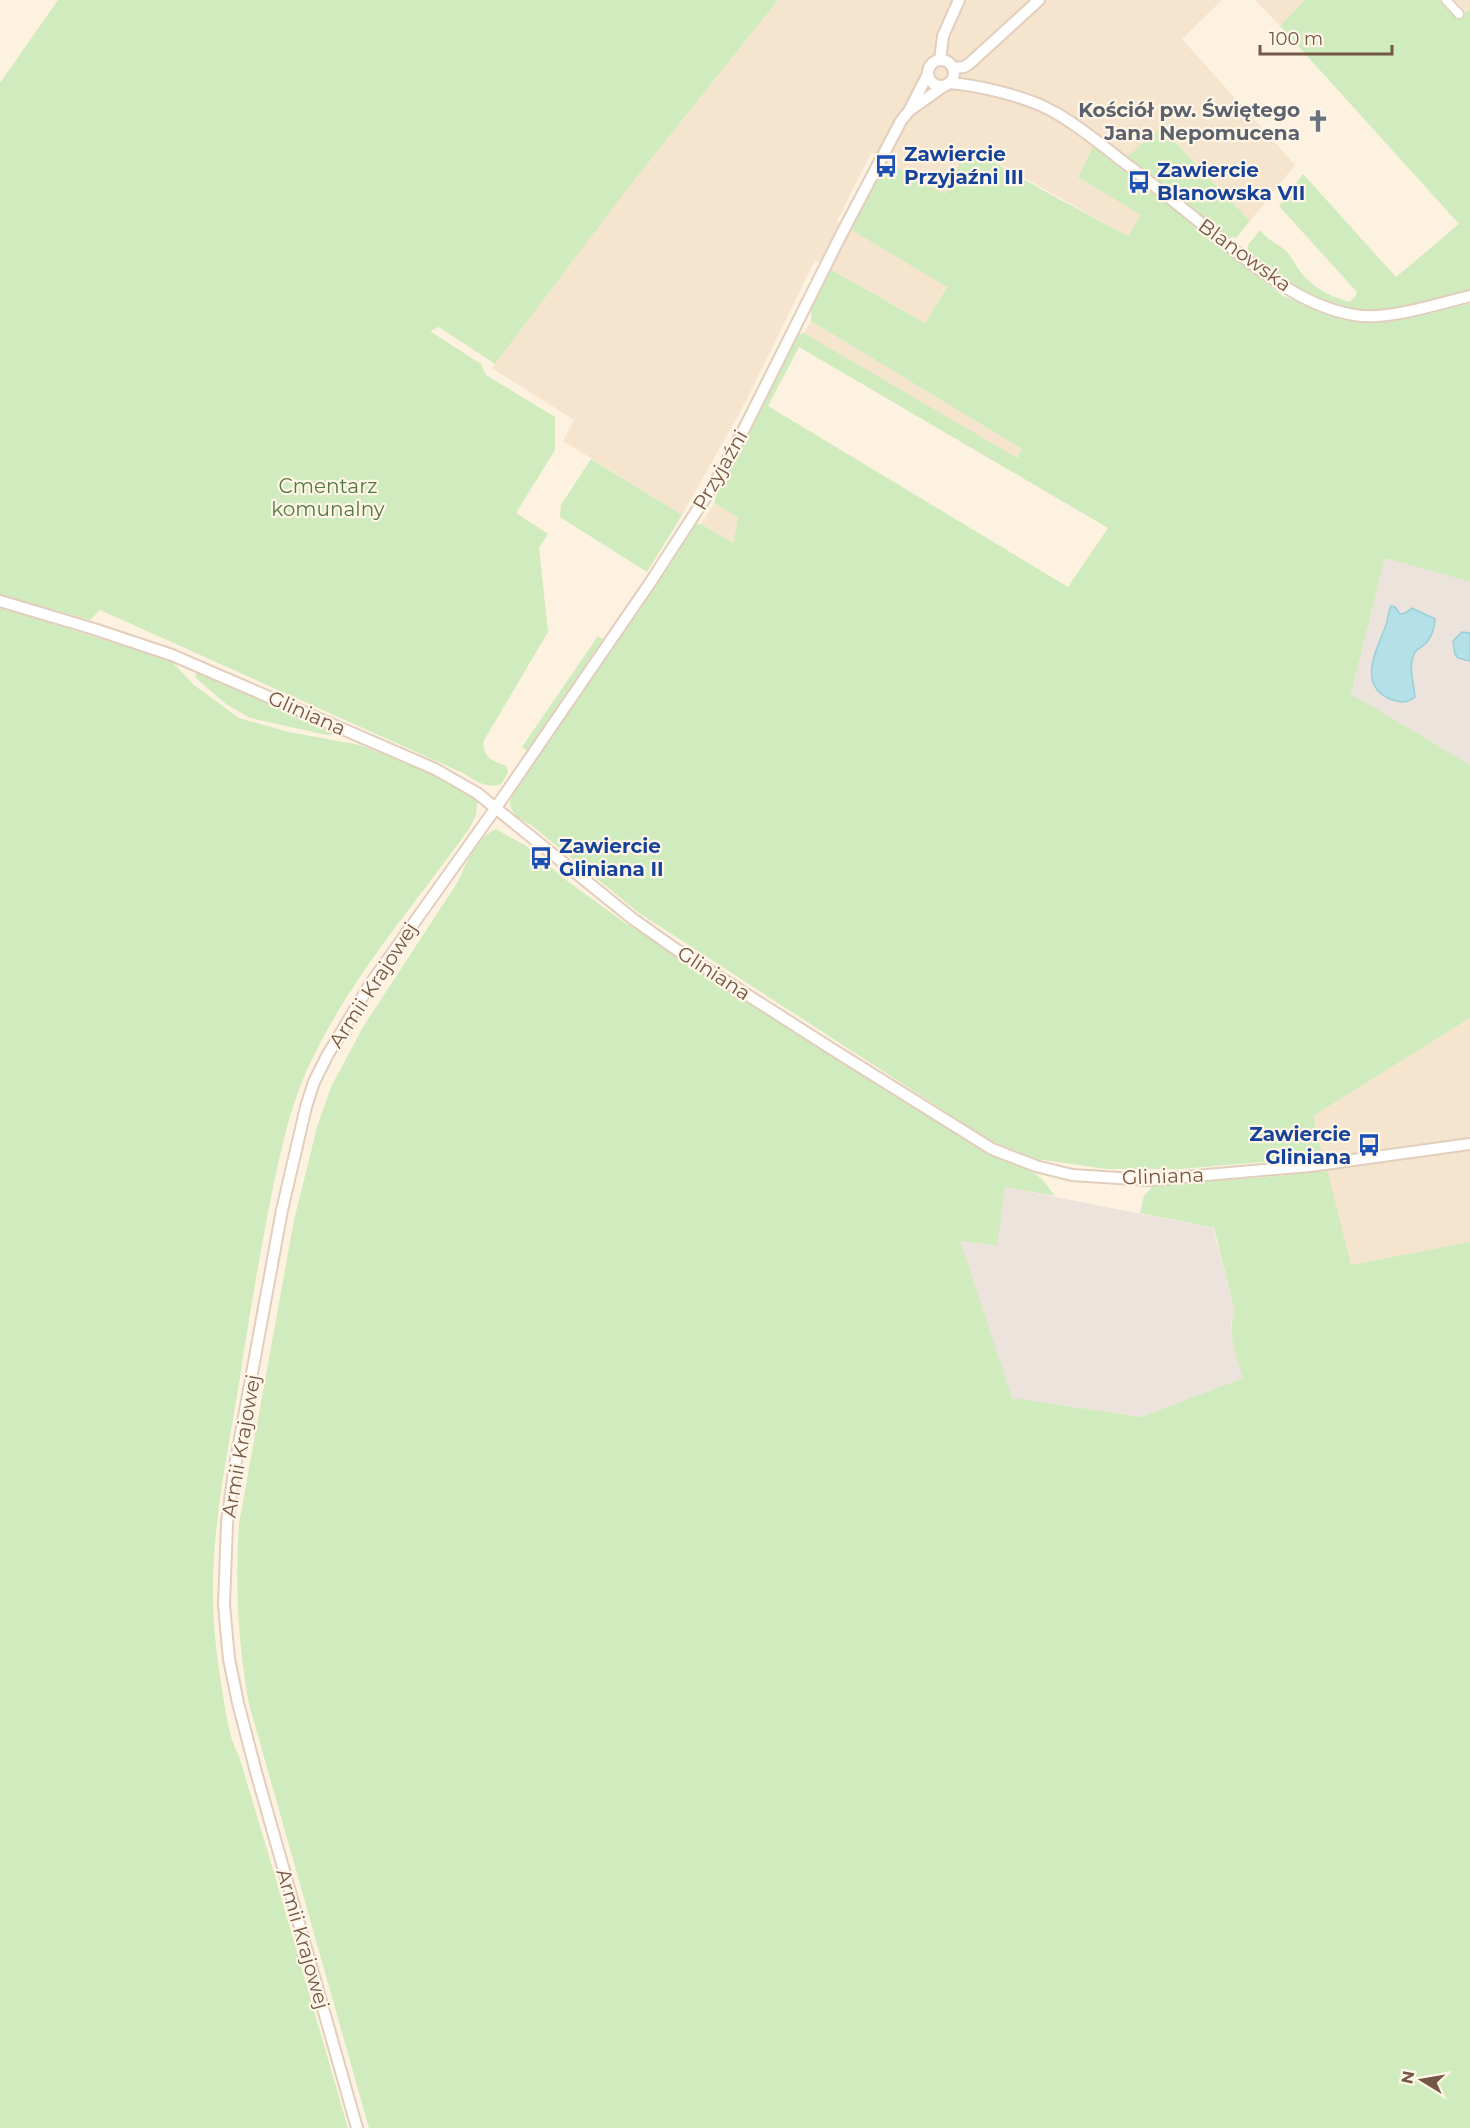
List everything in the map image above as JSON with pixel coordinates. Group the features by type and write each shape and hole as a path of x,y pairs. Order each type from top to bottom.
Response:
{"street":[{"path":"940,60 943,36 959,0"},
{"path":"980,87 959,67 949,62 940,60 932,64 928,74 934,84 947,85 959,67 1040,0"},
{"path":"1446,0 1459,14"},
{"name":"Przyjaźni","path":"495,808 650,583 722,470 841,235 928,74"},
{"name":"Przyjaźni","path":"909,111 947,85"},
{"name":"Blanowska","path":"947,85 980,87 1044,107 1072,122 1259,269 1289,289 1319,304 1352,315 1366,316 1392,314 1470,296"},
{"name":"Gliniana","path":"0,601 94,628 172,655 435,769 477,792 633,919 677,950 992,1149 1036,1166 1072,1174 1150,1180 1311,1166 1470,1144"},
{"name":"Armii Krajowej","path":"357,2128 235,1691 229,1659 224,1605 227,1523 234,1471 282,1210 314,1082 340,1030 369,986 495,808"}],"shaded area":[{"path":"778,0 1222,0 1182,39 1295,165 1250,221 1162,127 1127,157 1099,136 1078,176 1142,215 1128,236 969,147 945,194 871,153 837,221 947,286 925,323 815,260 745,403 682,515 563,441 574,420 492,368 624,193"},
{"path":"1255,0 1305,0 1280,26"},
{"path":"1451,0 1470,0 1470,9 1464,14"},
{"path":"811,321 1022,449 1016,459 804,333"},
{"path":"714,503 738,518 733,543 701,524"},
{"path":"1385,558 1470,582 1470,765 1351,695"},
{"path":"1470,1018 1470,1242 1351,1265 1313,1116"},
{"path":"1005,1187 1213,1228 1235,1312 1231,1323 1232,1338 1243,1378 1141,1417 1011,1398 959,1241 996,1246"}],"green space":[{"name":"Cmentarz komunalny","path":"58,0 778,0 624,193 495,364 439,327 430,331 481,364 486,375 555,417 555,450 516,513 548,534 539,548 548,632 483,742 487,755 506,766 508,773 501,784 491,786 481,783 100,610 90,620 0,595 0,83"},
{"path":"1305,0 1440,0 1457,19 1470,9 1470,291 1427,302 1364,311 1343,307 1301,289 1265,268 1247,254 1248,245 1260,230 1289,254 1304,276 1315,286 1350,302 1357,294 1279,206 1303,174 1396,277 1459,224 1280,26"},
{"path":"1161,127 1250,221 1236,238 1229,237 1127,157"},
{"path":"1094,145 1283,296 1340,317 1371,322 1470,304 1470,582 1385,558 1351,694 1470,765 1470,1018 1313,1116 1323,1157 1180,1169 1107,1169 1036,1159 991,1141 639,913 531,825 516,816 510,805 510,800 537,756 546,746 695,524 701,524 733,543 738,518 714,503 719,487 797,335 804,333 1017,458 1022,449 811,321 811,310 830,269 925,323 947,287 850,229 887,162 945,194 968,147 1128,236 1141,215 1078,177","holes":["799,347 1108,528 1068,587 768,406"]},
{"path":"591,459 682,515 647,572 560,517 561,505"},
{"path":"0,607 171,661 194,685 239,718 289,732 360,745 434,773 473,796 477,803 476,815 469,829 381,947 340,1008 306,1072 294,1104 270,1202 223,1479 216,1537 214,1619 218,1666 228,1724 348,2128 0,2128"},
{"path":"598,636 603,639 527,751 522,747"},
{"path":"197,673 331,729 334,734 327,735 250,718 226,704 197,679 195,675"},
{"path":"496,829 526,846 566,880 621,920 889,1093 989,1152 1023,1166 1042,1179 1055,1196 1005,1187 997,1246 960,1241 1012,1398 1141,1417 1243,1378 1232,1337 1235,1312 1214,1228 1140,1213 1144,1196 1153,1186 1279,1176 1327,1169 1351,1265 1470,1242 1470,2128 369,2128 249,1704 238,1614 239,1524 294,1220 317,1127 331,1087 363,1027 459,880 473,851"}],"water":[{"path":"1391,606 1395,607 1400,614 1412,608 1435,619 1431,637 1416,651 1412,659 1411,670 1415,697 1405,702 1393,700 1382,694 1375,687 1372,678 1374,658"},
{"path":"1462,632 1470,633 1470,661 1458,658 1455,654 1453,641"}],"place":[{"name":"Kościół pw. Świętego Jana Nepomucena","path":"1318,121"},
{"name":"Zawiercie Przyjaźni III","path":"886,166"},
{"name":"Zawiercie Blanowska VII","path":"1139,182"},
{"name":"Zawiercie Gliniana II","path":"541,858"},
{"name":"Zawiercie Gliniana","path":"1369,1145"}]}
